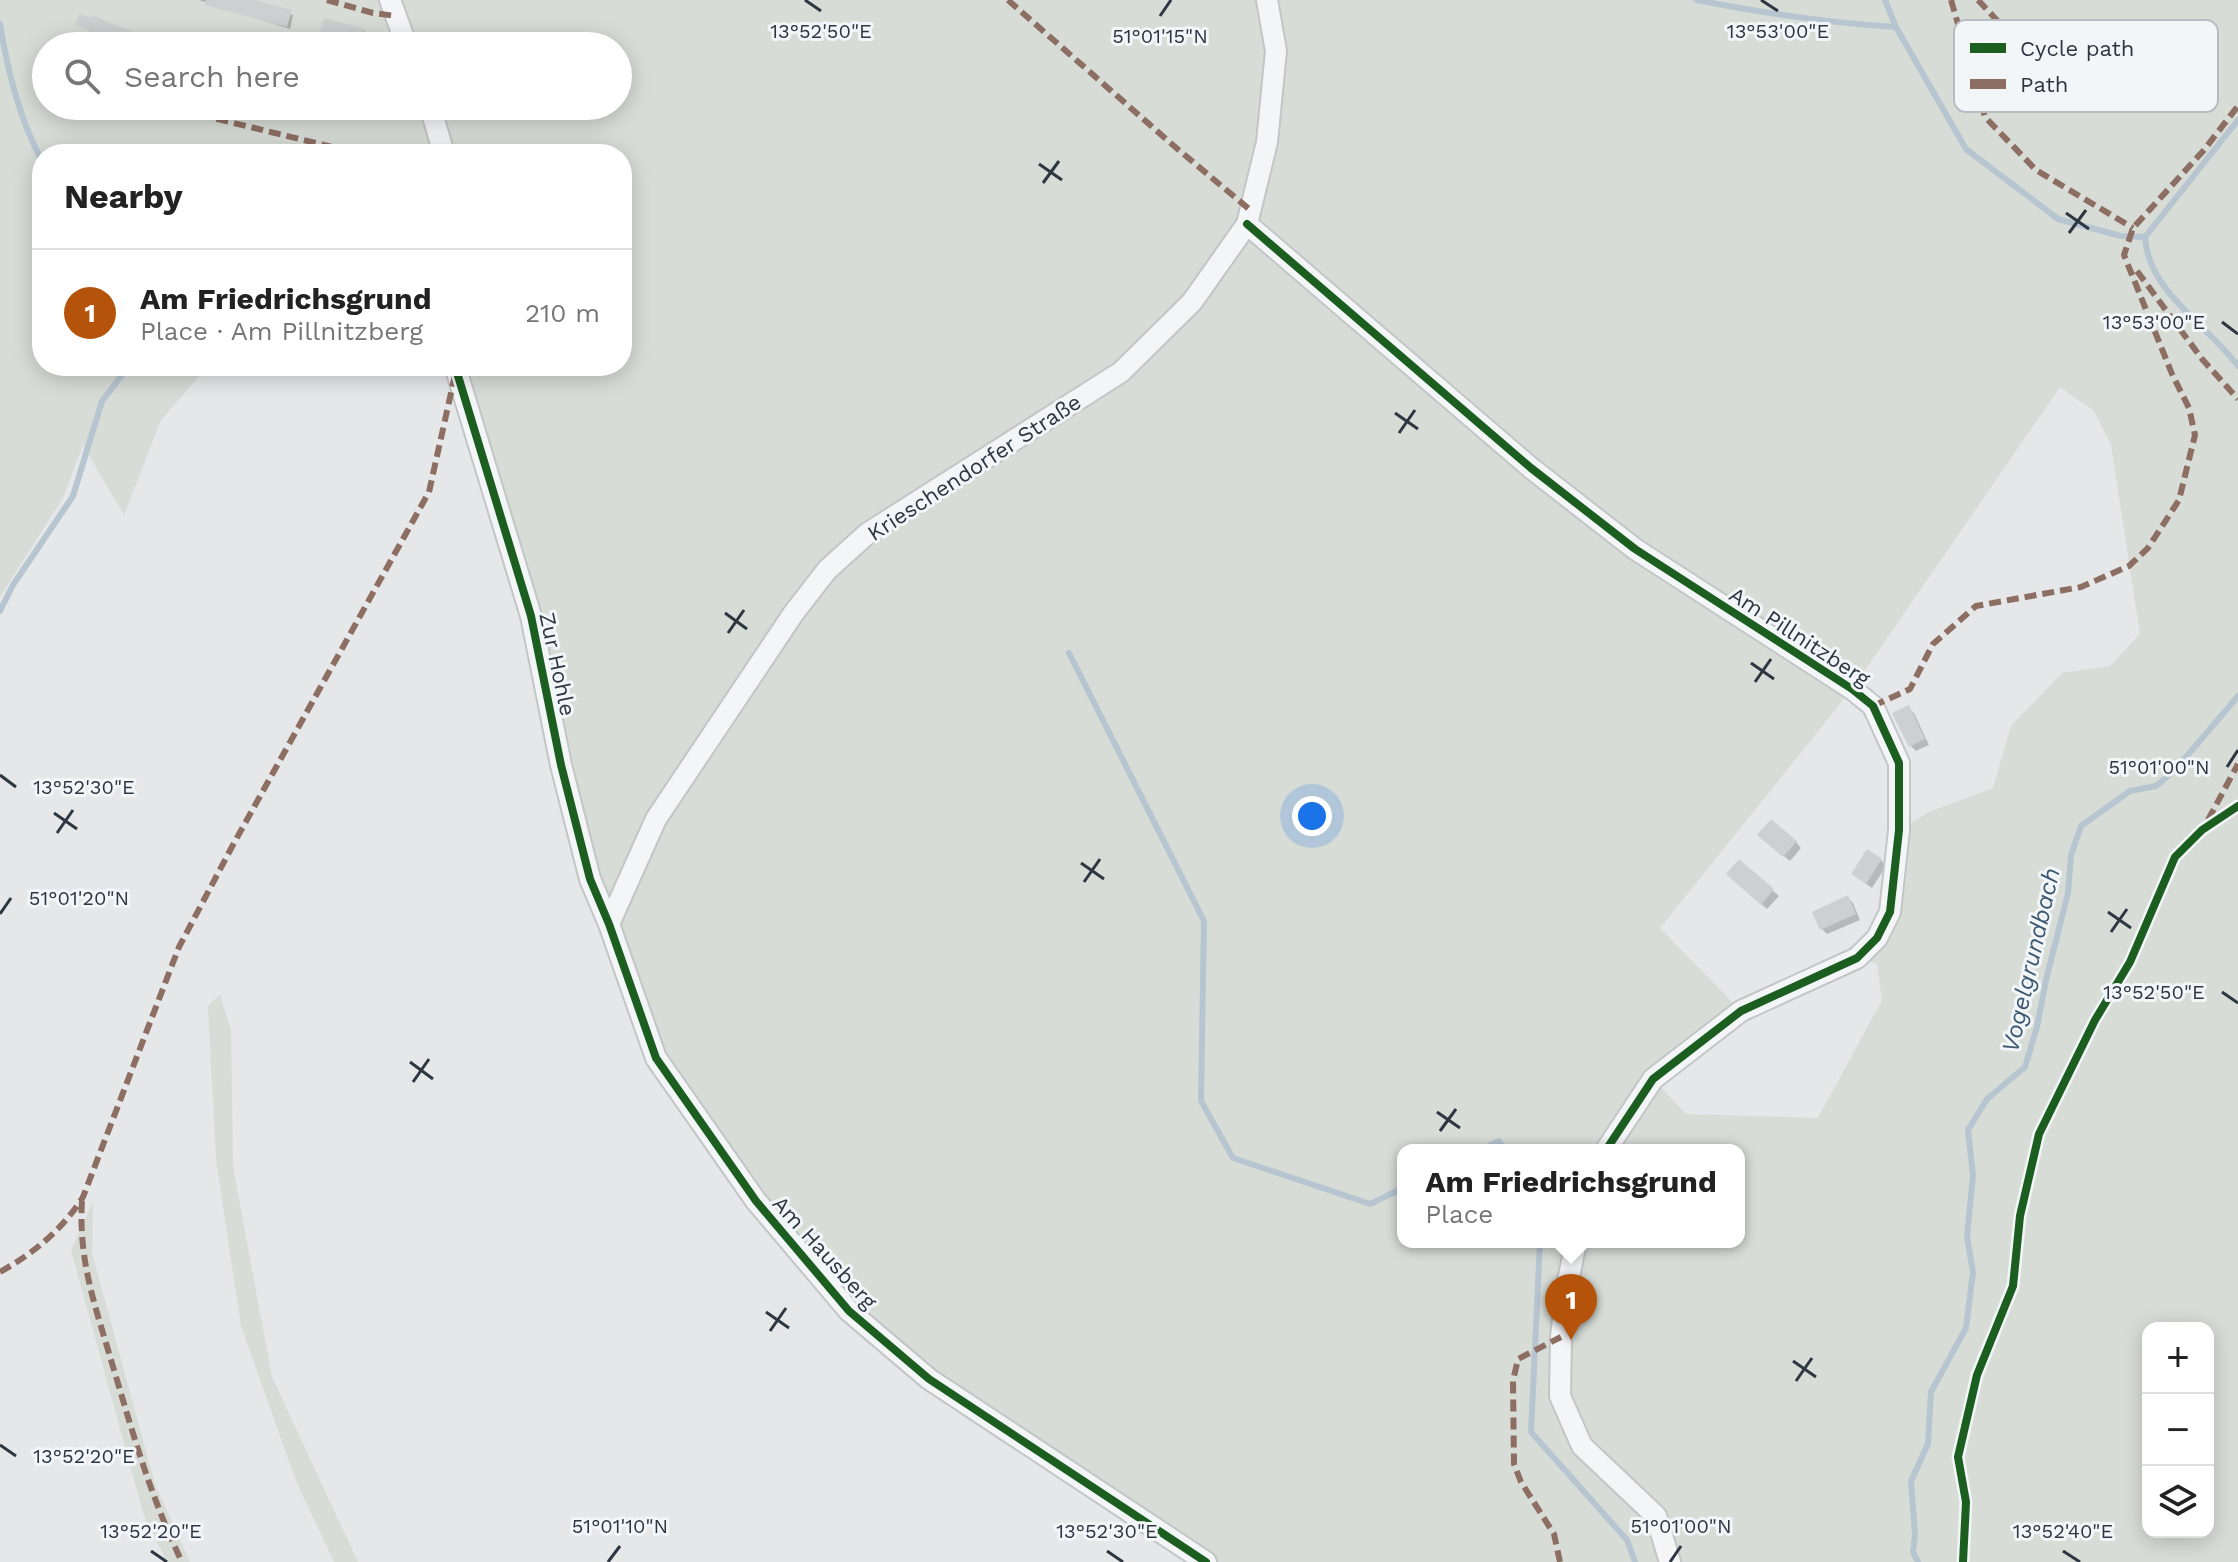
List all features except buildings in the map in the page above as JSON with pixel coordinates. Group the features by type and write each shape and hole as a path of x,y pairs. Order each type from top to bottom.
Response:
{"street":[{"path":"390,0 402,32"},
{"name":"Krieschendorfer Straße","path":"609,924 656,819 793,614 827,570 868,533 1121,372 1192,302 1247,224 1267,142 1276,51 1267,0"},
{"path":"434,120 441,144"},
{"name":"Am Pillnitzberg","path":"1247,224 1531,468 1635,549 1852,689 1873,706 1899,763 1899,830 1890,912 1877,938 1857,958 1741,1011 1653,1079 1610,1144"},
{"name":"Zur Hohle","path":"458,376 531,616 561,765 590,879 609,924"},
{"name":"Am Hausberg","path":"609,924 656,1058 756,1201 849,1311 929,1379 1206,1562"},
{"path":"1575,1248 1561,1337 1560,1396 1582,1446 1656,1516 1670,1562"}],"shaded area":[{"path":"0,0 380,0 394,32 32,32 32,120 632,120 632,32 408,32 396,0 2238,0 2238,1562 1206,1562 849,1311 656,1058 609,924 458,376 632,376 632,144 32,144 32,376 199,376 161,420 124,515 83,445 63,498 0,597","holes":["2060,387 2094,411 2111,445 2140,634 2110,666 2062,673 2011,726 1993,788 1929,812 1899,830 1877,938 1857,958 1877,964 1882,1000 1818,1118 1686,1114 1654,1080 1741,1011 1660,928 1852,689"]},
{"path":"220,995 231,1030 233,1167 272,1377 358,1562 334,1562 296,1481 241,1326 216,1159 208,1006"},
{"path":"93,1202 92,1253 155,1484 190,1562 167,1562 144,1516 71,1250"}],"waterway":[{"path":"1697,0 1796,17 1896,27"},
{"path":"1885,0 1896,27 1966,149 2058,219 2121,236 2145,237"},
{"path":"0,24 15,94 34,144"},
{"name":"Vogelgrundbach","path":"2238,120 2145,237 2149,257 2168,291 2238,366"},
{"path":"0,611 13,585 73,496 102,401 121,376"},
{"path":"1069,653 1204,921 1201,1101 1233,1158 1370,1204 1397,1191"},
{"name":"Vogelgrundbach","path":"1918,1562 1913,1552 1915,1535 1911,1481 1928,1444 1931,1392 1966,1328 1973,1272 1967,1237 1973,1175 1968,1130 1987,1099 2025,1067 2068,893 2071,855 2081,826 2130,791 2156,786 2175,770 2238,696"},
{"path":"1493,1144 1499,1141 1501,1144"},
{"path":"1540,1248 1531,1432 1627,1540 1635,1562"}],"marked path":[{"path":"327,0 396,16"},
{"path":"1008,0 1249,209"},
{"path":"1951,0 1957,20"},
{"path":"1978,0 1997,20"},
{"path":"1873,706 1910,689 1933,644 1976,606 2081,587 2129,566 2148,548 2179,500 2195,435 2189,408 2124,255 2133,228 2204,150 2238,106"},
{"path":"1984,112 2036,170 2133,228"},
{"path":"221,120 320,144"},
{"path":"2137,271 2202,359 2238,399"},
{"path":"0,1272 46,1240 83,1197 179,947 429,492 455,376"},
{"path":"2208,820 2238,764"},
{"path":"82,1201 83,1245 95,1307 144,1467 182,1562"},
{"path":"1560,1562 1554,1534 1521,1482 1514,1464 1513,1381 1518,1359 1561,1337"}],"cycle path":[{"path":"1247,224 1531,468 1635,549 1852,689 1873,706 1899,763 1899,830 1890,912 1877,938 1857,958 1741,1011 1653,1079 1610,1144"},
{"path":"458,376 531,616 561,765 590,879 656,1058 756,1201 849,1311 929,1379 1206,1562"},
{"path":"1963,1562 1966,1502 1958,1457 1977,1375 2013,1286 2020,1216 2039,1134 2095,1020 2130,962 2175,857 2202,830 2238,806"}],"place":[{"name":"Am Friedrichsgrund","path":"1571,1340"}]}
